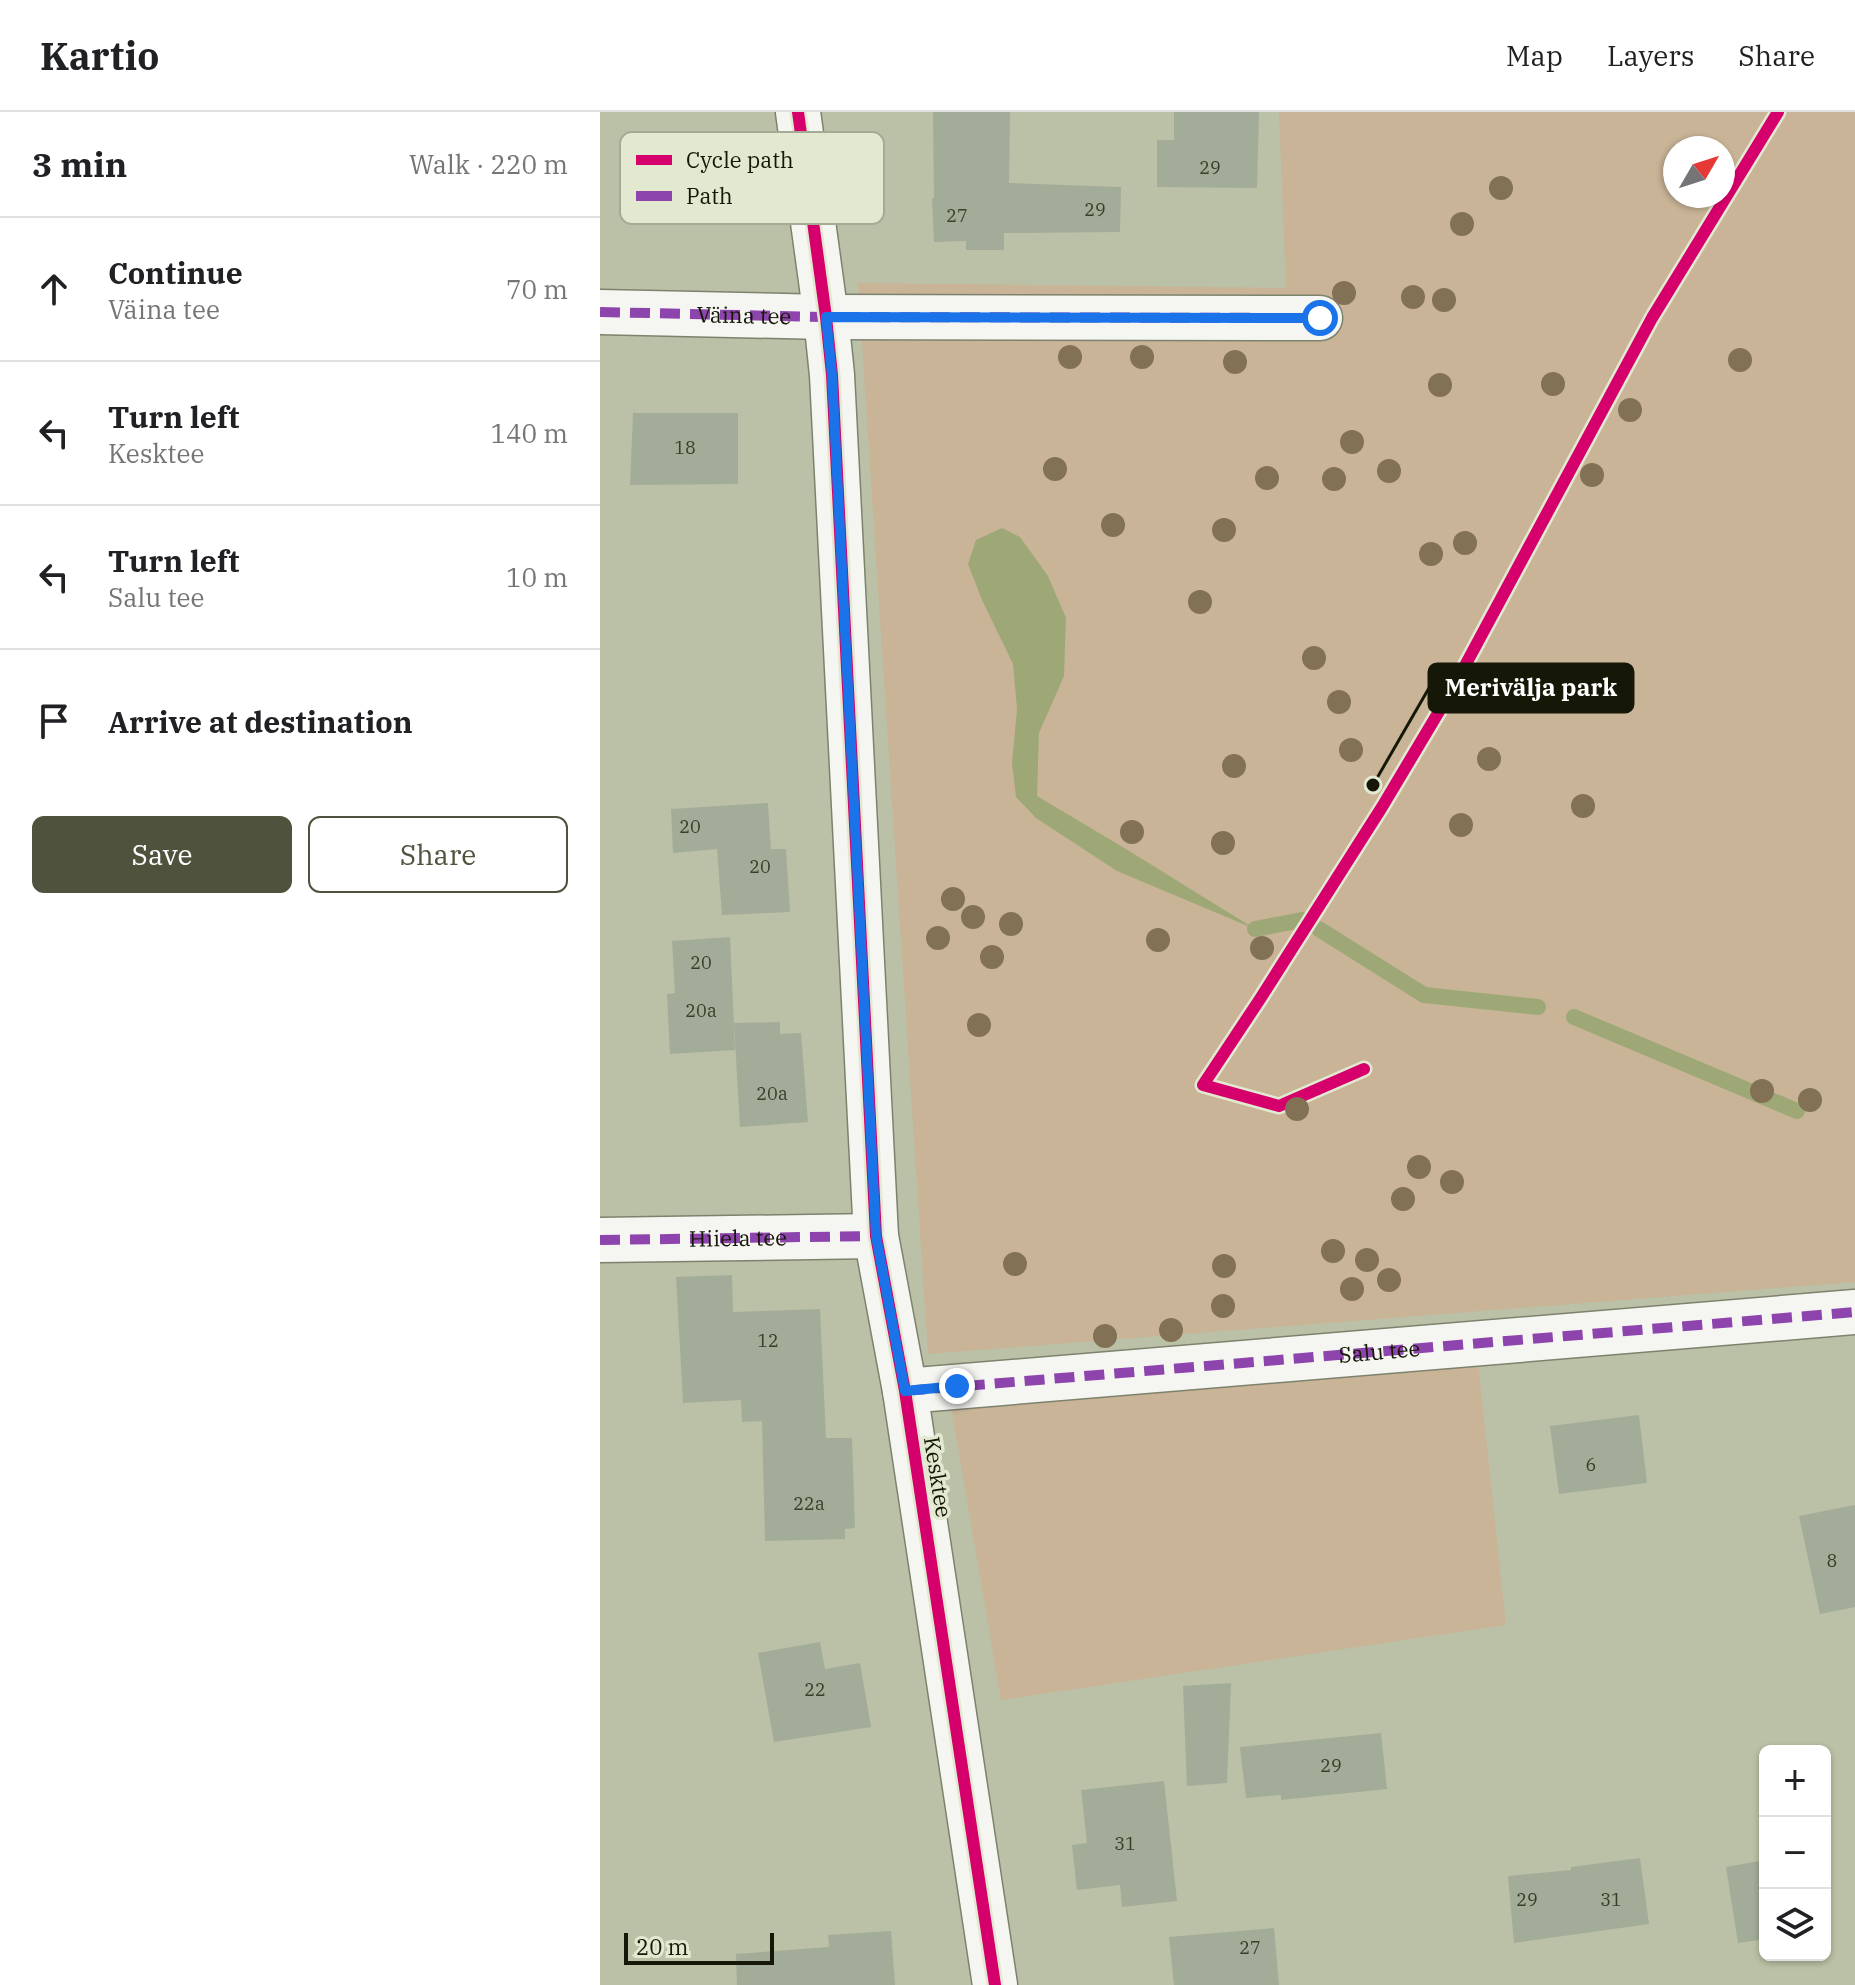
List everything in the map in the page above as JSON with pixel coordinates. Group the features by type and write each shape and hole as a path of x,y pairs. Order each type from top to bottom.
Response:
{"street":[{"name":"Kesktee","path":"798,112 801,132"},
{"name":"Kesktee","path":"813,224 832,375 876,1236 905,1391 995,1985"},
{"name":"Väina tee","path":"600,312 826,317 1320,318"},
{"name":"Hiiela tee","path":"600,1240 876,1236"},
{"name":"Salu tee","path":"905,1391 1855,1312"}],"shaded area":[{"path":"1279,112 1855,112 1855,1282 928,1354 858,283 1286,288"},
{"path":"1002,528 1020,537 1048,576 1066,618 1064,676 1039,733 1037,796 1255,929 1117,871 1036,818 1016,797 1012,763 1017,709 1013,664 968,564 976,540"},
{"path":"1477,1353 1506,1625 1001,1700 950,1401"}],"building":[{"path":"933,112 1010,112 1009,183 1121,187 1120,232 1004,233 1004,250 966,250 966,241 934,242"},
{"path":"1174,112 1259,112 1257,188 1157,187 1157,140 1174,140"},
{"path":"633,413 738,413 738,484 630,485"},
{"path":"768,803 771,849 786,849 790,912 722,915 717,849 673,853 671,809"},
{"path":"730,937 735,1050 670,1054 667,994 675,993 672,941"},
{"path":"780,1022 780,1034 801,1033 808,1122 740,1127 734,1023"},
{"path":"732,1275 733,1312 820,1309 826,1438 852,1438 855,1528 845,1529 845,1539 765,1541 762,1421 742,1422 741,1400 683,1403 676,1277"},
{"path":"1639,1415 1647,1483 1559,1494 1550,1426"},
{"path":"1855,1505 1855,1607 1820,1614 1799,1516"},
{"path":"820,1642 825,1669 860,1663 871,1727 774,1742 758,1653"},
{"path":"1231,1683 1227,1783 1187,1786 1183,1686"},
{"path":"1381,1733 1387,1789 1281,1800 1281,1795 1246,1798 1240,1747"},
{"path":"1164,1781 1177,1901 1122,1907 1120,1885 1077,1890 1072,1845 1087,1843 1081,1790"},
{"path":"1640,1858 1649,1924 1514,1943 1508,1876 1571,1870 1571,1867"},
{"path":"1759,1861 1759,1940 1738,1943 1726,1867"},
{"path":"1274,1928 1279,1985 1174,1985 1169,1937"},
{"path":"891,1931 895,1985 737,1985 736,1954 829,1947 828,1935"}],"waterway":[{"path":"1255,929 1302,920"},
{"path":"1319,929 1424,995 1538,1007"},
{"path":"1574,1017 1797,1111"}],"marked path":[{"path":"600,312 826,317 1320,318"},
{"path":"600,1240 876,1236"},
{"path":"905,1391 1855,1312"}],"cycle path":[{"path":"798,112 801,132"},
{"path":"1364,1069 1279,1106 1203,1085 1382,807 1453,688 1652,318 1778,112"},
{"path":"813,224 832,375 876,1236 905,1391 995,1985"}],"place":[{"name":"Merivälja park","path":"1373,785"}],"route":[{"path":"957,1386 905,1391 876,1236 832,375 826,317 1320,318"}]}
